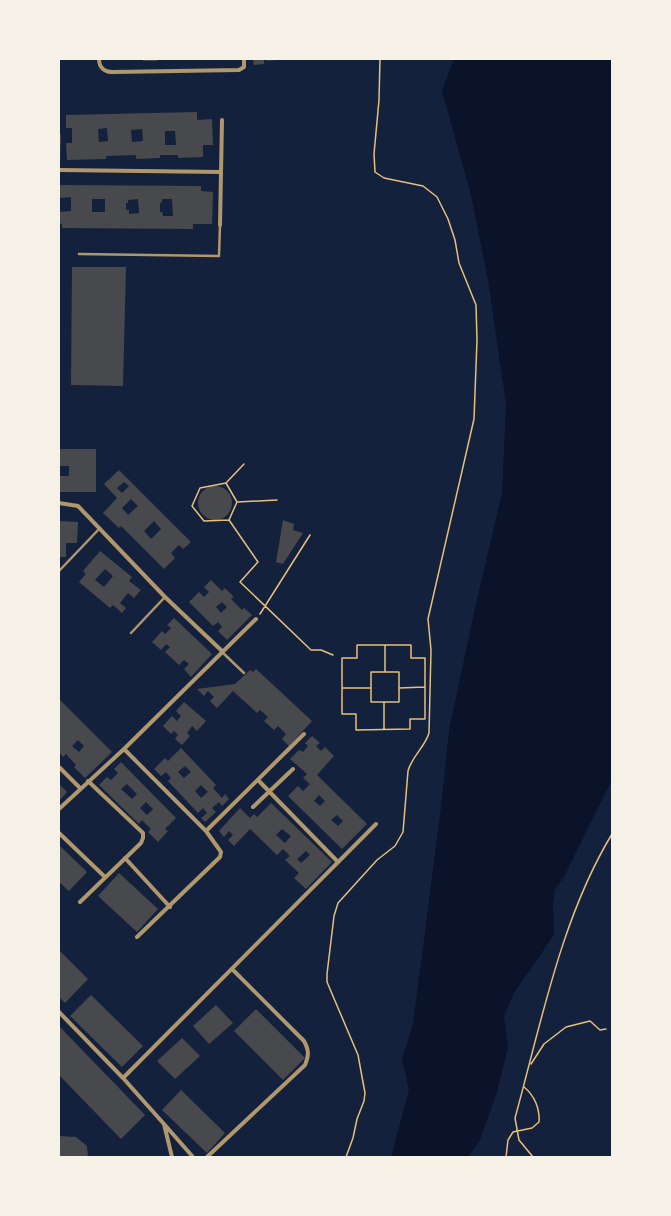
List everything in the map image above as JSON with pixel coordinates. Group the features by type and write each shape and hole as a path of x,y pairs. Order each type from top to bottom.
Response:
{"street":[{"path":"99,59 102,68 107,72 113,72 239,70 244,67 244,59"},
{"path":"220,225 222,120"},
{"path":"59,170 220,172"},
{"path":"59,503 78,506 165,597 222,652"},
{"path":"59,809 124,749 256,619"},
{"path":"206,831 304,734"},
{"path":"124,749 206,831 221,852 220,857 170,907 137,937"},
{"path":"59,767 80,788"},
{"path":"253,807 293,769"},
{"path":"258,780 338,862"},
{"path":"80,902 141,843 143,838 143,832 88,781"},
{"path":"123,1078 376,824"},
{"path":"59,833 105,877"},
{"path":"125,858 170,907"},
{"path":"207,1157 305,1066 309,1057 308,1048 304,1041 232,969"},
{"path":"59,1012 123,1078 193,1157"},
{"path":"164,1124 172,1157"}],"lane":[{"path":"79,254 219,256 220,225"},
{"path":"59,571 100,528"},
{"path":"131,633 165,597"},
{"path":"222,652 244,673"}],"path":[{"path":"346,1157 353,1138 356,1119 364,1101 365,1093 358,1055 327,982 326,974 334,916 338,903 377,860 395,846 403,832 408,771 410,764 427,741 429,733 431,650 429,612 470,439 476,398 476,305 460,263 455,240 448,219 437,197 423,186 415,183 384,178 375,172 374,154 379,100 380,59"},
{"path":"229,520 204,521 192,506 200,488 226,483 244,464"},
{"path":"226,483 237,502"},
{"path":"237,502 276,500"},
{"path":"229,520 237,502"},
{"path":"229,520 258,562 240,582 311,650 321,650 333,655"},
{"path":"256,619 310,535"},
{"path":"356,645 385,645 411,645 411,658 425,658 425,719 410,719 410,729 356,730 356,714 342,714 342,658 357,658 356,645"},
{"path":"385,645 385,672"},
{"path":"371,672 385,672 399,672 399,702 371,702 371,672"},
{"path":"399,688 425,687"},
{"path":"342,688 371,688"},
{"path":"384,702 384,730"},
{"path":"533,1157 519,1140 515,1118 570,922 596,860 612,834"},
{"path":"530,1066 544,1044 566,1027 586,1020 594,1023 600,1030 606,1029"},
{"path":"506,1157 508,1140 512,1132 532,1128 539,1122 540,1115 532,1094 524,1087"}],"water":[{"path":"454,59 612,59 612,780 564,877 555,889 553,904 554,935 514,993 504,1016 508,1048 497,1092 480,1140 468,1157 391,1157 409,1090 402,1059 413,1024 441,807 449,730 475,608 502,493 506,404 488,280 471,195 442,91"}],"building":[{"path":"143,59 157,59 157,61 143,61"},
{"path":"253,59 264,59 264,64 254,65"},
{"path":"267,59 277,59 277,60 267,61"},
{"path":"197,112 197,120 212,119 213,145 203,145 203,157 178,158 178,155 160,155 160,158 136,159 136,155 106,156 106,159 67,160 66,143 72,143 72,128 66,128 66,115","holes":["107,128 108,141 99,142 98,129","142,129 143,141 132,142 131,130","165,131 175,131 176,145 165,145"]},
{"path":"59,134 61,134 60,164 59,163"},
{"path":"59,185 201,186 201,191 213,192 212,224 193,224 193,229 62,228 62,224 59,223 59,212 71,211 71,197 59,198","holes":["92,199 105,199 105,212 92,212","138,199 139,213 129,214 129,210 126,210 126,203 128,203 128,200","162,199 172,199 173,216 163,216 162,212 160,212 160,203 162,202"]},
{"path":"72,267 126,267 123,386 71,385"},
{"path":"59,449 96,449 96,492 59,492 59,476 69,476 69,466 59,466"},
{"path":"119,470 191,542 183,549 179,545 171,553 175,558 164,569 121,526 119,528 103,513 117,498 104,484","holes":["124,482 129,486 122,493 117,488","131,499 138,506 128,515 122,508","154,521 161,529 151,539 144,531"]},
{"path":"215,486 227,491 232,503 227,515 215,520 203,515 198,503 203,491"},
{"path":"283,520 294,524 293,530 303,533 283,564 276,562"},
{"path":"59,521 78,522 77,543 66,543 66,557 59,557"},
{"path":"100,551 132,577 129,581 141,590 134,598 128,593 120,603 126,608 122,613 113,605 110,608 79,582 86,574 83,571","holes":["105,569 113,576 104,587 95,580"]},
{"path":"211,580 222,591 225,588 234,597 231,599 242,610 244,608 252,615 227,640 218,631 222,627 218,622 213,626 189,602 199,592 204,597 209,592 204,587","holes":["222,602 227,607 221,613 216,607"]},
{"path":"174,618 212,654 191,677 184,669 189,664 184,660 179,665 165,652 170,647 166,644 161,650 152,642 162,631 165,634 171,628 167,625"},
{"path":"256,669 312,721 289,746 282,739 286,734 278,726 274,730 264,721 268,717 260,710 257,713 233,691 217,708 210,701 214,697 208,691 204,696 197,689 235,684 250,670 253,672"},
{"path":"59,699 112,752 85,778 74,767 76,765 66,754 63,757 59,752","holes":["78,740 84,746 79,752 72,746"]},
{"path":"184,702 206,721 197,731 192,726 187,733 190,736 182,745 175,739 178,735 174,731 171,734 163,726 172,716 177,721 181,716 176,711"},
{"path":"312,736 320,743 316,746 321,751 325,747 334,756 317,775 367,824 342,849 288,796 298,786 303,791 310,784 303,778 307,774 290,759 299,750 303,752 308,746 305,743","holes":["319,795 325,801 320,806 314,801","337,815 343,821 338,826 331,820"]},
{"path":"181,748 216,785 213,788 222,798 225,794 229,799 222,806 219,802 212,808 216,812 205,822 201,818 207,813 203,808 198,813 168,781 171,778 166,772 161,776 154,769 165,758 168,761","holes":["185,766 191,772 184,778 178,772","201,785 208,792 201,798 195,791"]},
{"path":"121,762 176,818 165,829 168,831 158,842 148,832 151,829 142,820 139,824 99,785 107,777 111,780 118,773 114,769","holes":["127,784 137,794 132,799 121,789","146,802 153,809 147,815 140,808"]},
{"path":"59,784 67,792 59,801"},
{"path":"271,803 332,862 306,889 294,878 299,873 285,860 290,856 283,849 277,855 250,829 234,846 228,840 233,835 229,831 224,837 219,831 240,808 250,818 254,814 257,817","holes":["282,829 291,836 285,843 276,835","306,851 310,855 301,863 297,859"]},
{"path":"59,845 87,872 69,891 59,882"},
{"path":"119,873 158,909 137,932 98,896"},
{"path":"59,950 88,979 65,1003 59,997"},
{"path":"91,995 143,1046 122,1067 70,1016"},
{"path":"216,1005 233,1023 209,1044 193,1026"},
{"path":"256,1009 305,1058 283,1080 234,1031"},
{"path":"59,1026 145,1115 121,1139 59,1075"},
{"path":"182,1038 200,1056 175,1079 157,1061"},
{"path":"181,1090 225,1133 207,1153 162,1110"},
{"path":"59,1136 76,1137 87,1146 88,1157 59,1157"}]}
